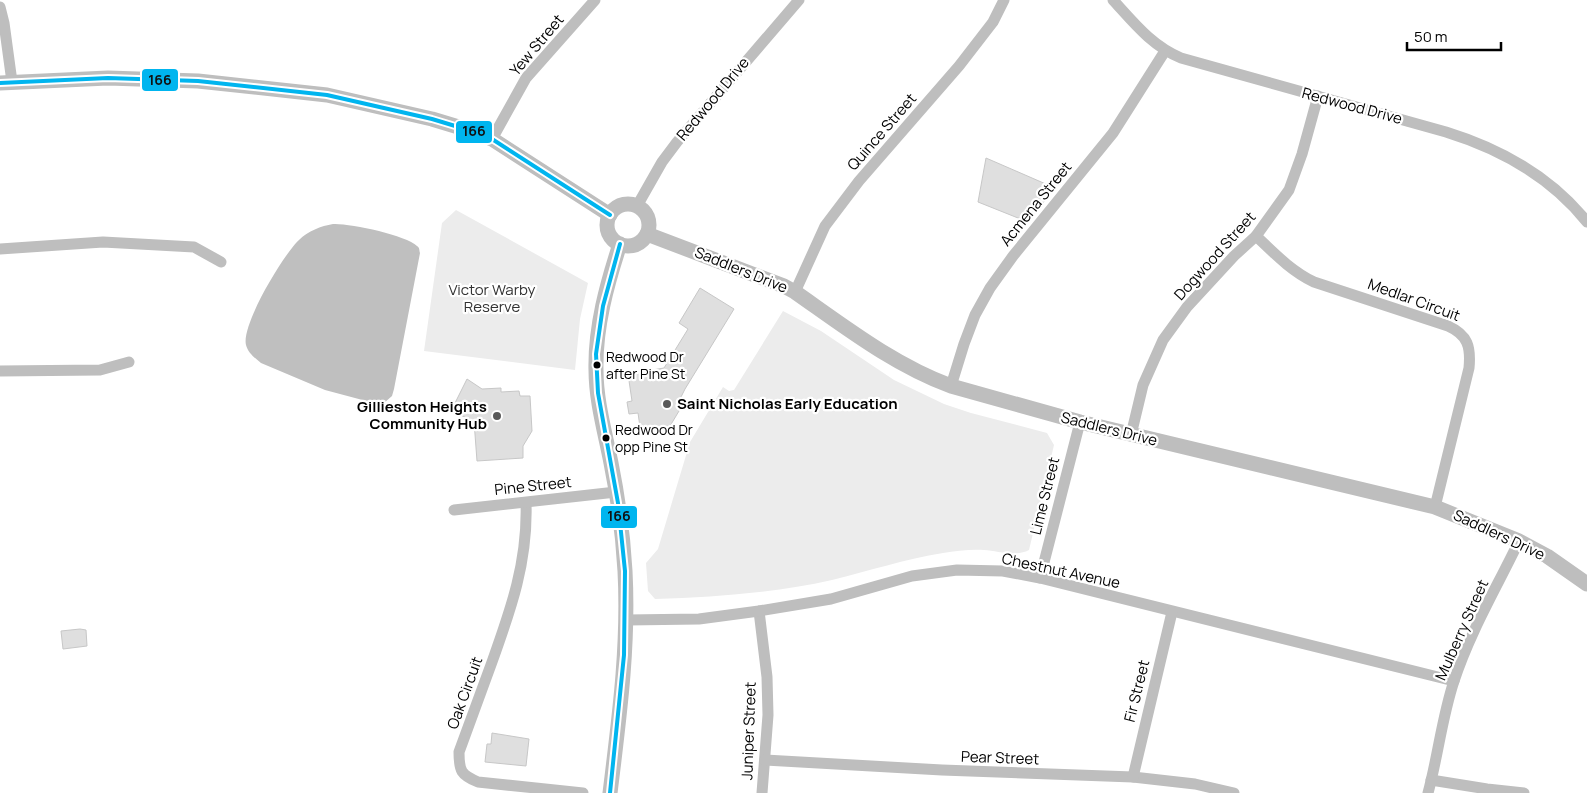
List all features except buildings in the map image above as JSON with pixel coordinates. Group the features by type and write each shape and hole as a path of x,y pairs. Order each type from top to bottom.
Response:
{"street":[{"name":"Yew Street","path":"492,139 526,78 594,0"},
{"name":"Quince Street","path":"795,292 825,226 859,181 993,22 1004,0"},
{"name":"Redwood Drive","path":"1113,0 1143,33 1165,51 1186,60 1446,132 1495,150 1525,167 1558,191 1587,222"},
{"name":"Redwood Drive","path":"637,206 677,142 796,1"},
{"path":"0,7 4,23 6,82 108,78 178,80 327,95 432,119 492,139 610,215"},
{"name":"Acmena Street","path":"951,386 969,329 990,288 1013,256 1113,133 1165,51"},
{"name":"Dogwood Street","path":"1131,435 1143,385 1163,340 1187,307 1234,256 1256,236 1290,190 1318,96"},
{"path":"622,205 637,206 642,209 648,218 647,234 636,244 626,246 620,244 612,238 608,230 610,215 613,210 622,205"},
{"name":"Saddlers Drive","path":"647,234 784,286 874,348 933,379 951,386 1131,435 1435,507 1519,542 1585,579"},
{"name":"Medlar Circuit","path":"1256,236 1294,271 1309,279 1448,326 1462,334 1470,349 1470,368 1435,507"},
{"path":"0,249 103,242 194,247 221,262"},
{"path":"610,793 622,691 627,620 624,553 616,492 598,396 596,370 597,337 603,304 620,244"},
{"path":"0,371 100,370 128,362"},
{"name":"Lime Street","path":"1040,578 1080,422"},
{"name":"Pine Street","path":"454,510 616,492"},
{"name":"Oak Circuit","path":"526,503 525,544 517,588 459,752 459,767 466,777 478,782 583,793"},
{"name":"Mulberry Street","path":"1428,793 1454,681 1479,622 1519,542"},
{"name":"Chestnut Avenue","path":"627,620 699,619 759,612 831,599 912,576 957,570 1003,571 1040,578 1454,681"},
{"name":"Juniper Street","path":"759,612 767,677 768,716 762,793"},
{"name":"Fir Street","path":"1133,776 1172,612"},
{"name":"Pear Street","path":"764,760 952,771 1133,776 1185,782 1234,793"},
{"path":"1431,780 1524,793"}],"green space":[{"name":"Victor Warby Reserve","path":"456,210 588,283 580,319 575,370 424,351 442,223"},
{"path":"783,311 821,331 894,380 944,404 1047,433 1054,445 1029,550 1018,553 979,550 953,552 915,558 832,580 788,588 722,596 655,599 648,591 646,563 658,549 690,442 723,387 729,391 734,390"}],"shaded area":[{"path":"333,224 390,234 411,242 419,249 420,253 394,389 392,396 384,403 370,402 325,390 261,363 250,353 246,345 246,335 256,307 283,260 306,234"}],"transit line":[{"name":"166","path":"0,83 108,78 198,81 327,95 432,119 492,139 610,215"},
{"name":"166","path":"610,793 624,655 625,571 618,503 598,393 596,354 603,306 620,244"}],"place":[{"name":"Redwood Dr after Pine St","path":"597,365"},
{"name":"Saint Nicholas Early Education","path":"667,404"},
{"name":"Gillieston Heights Community Hub","path":"497,416"},
{"name":"Redwood Dr opp Pine St","path":"606,438"}]}
